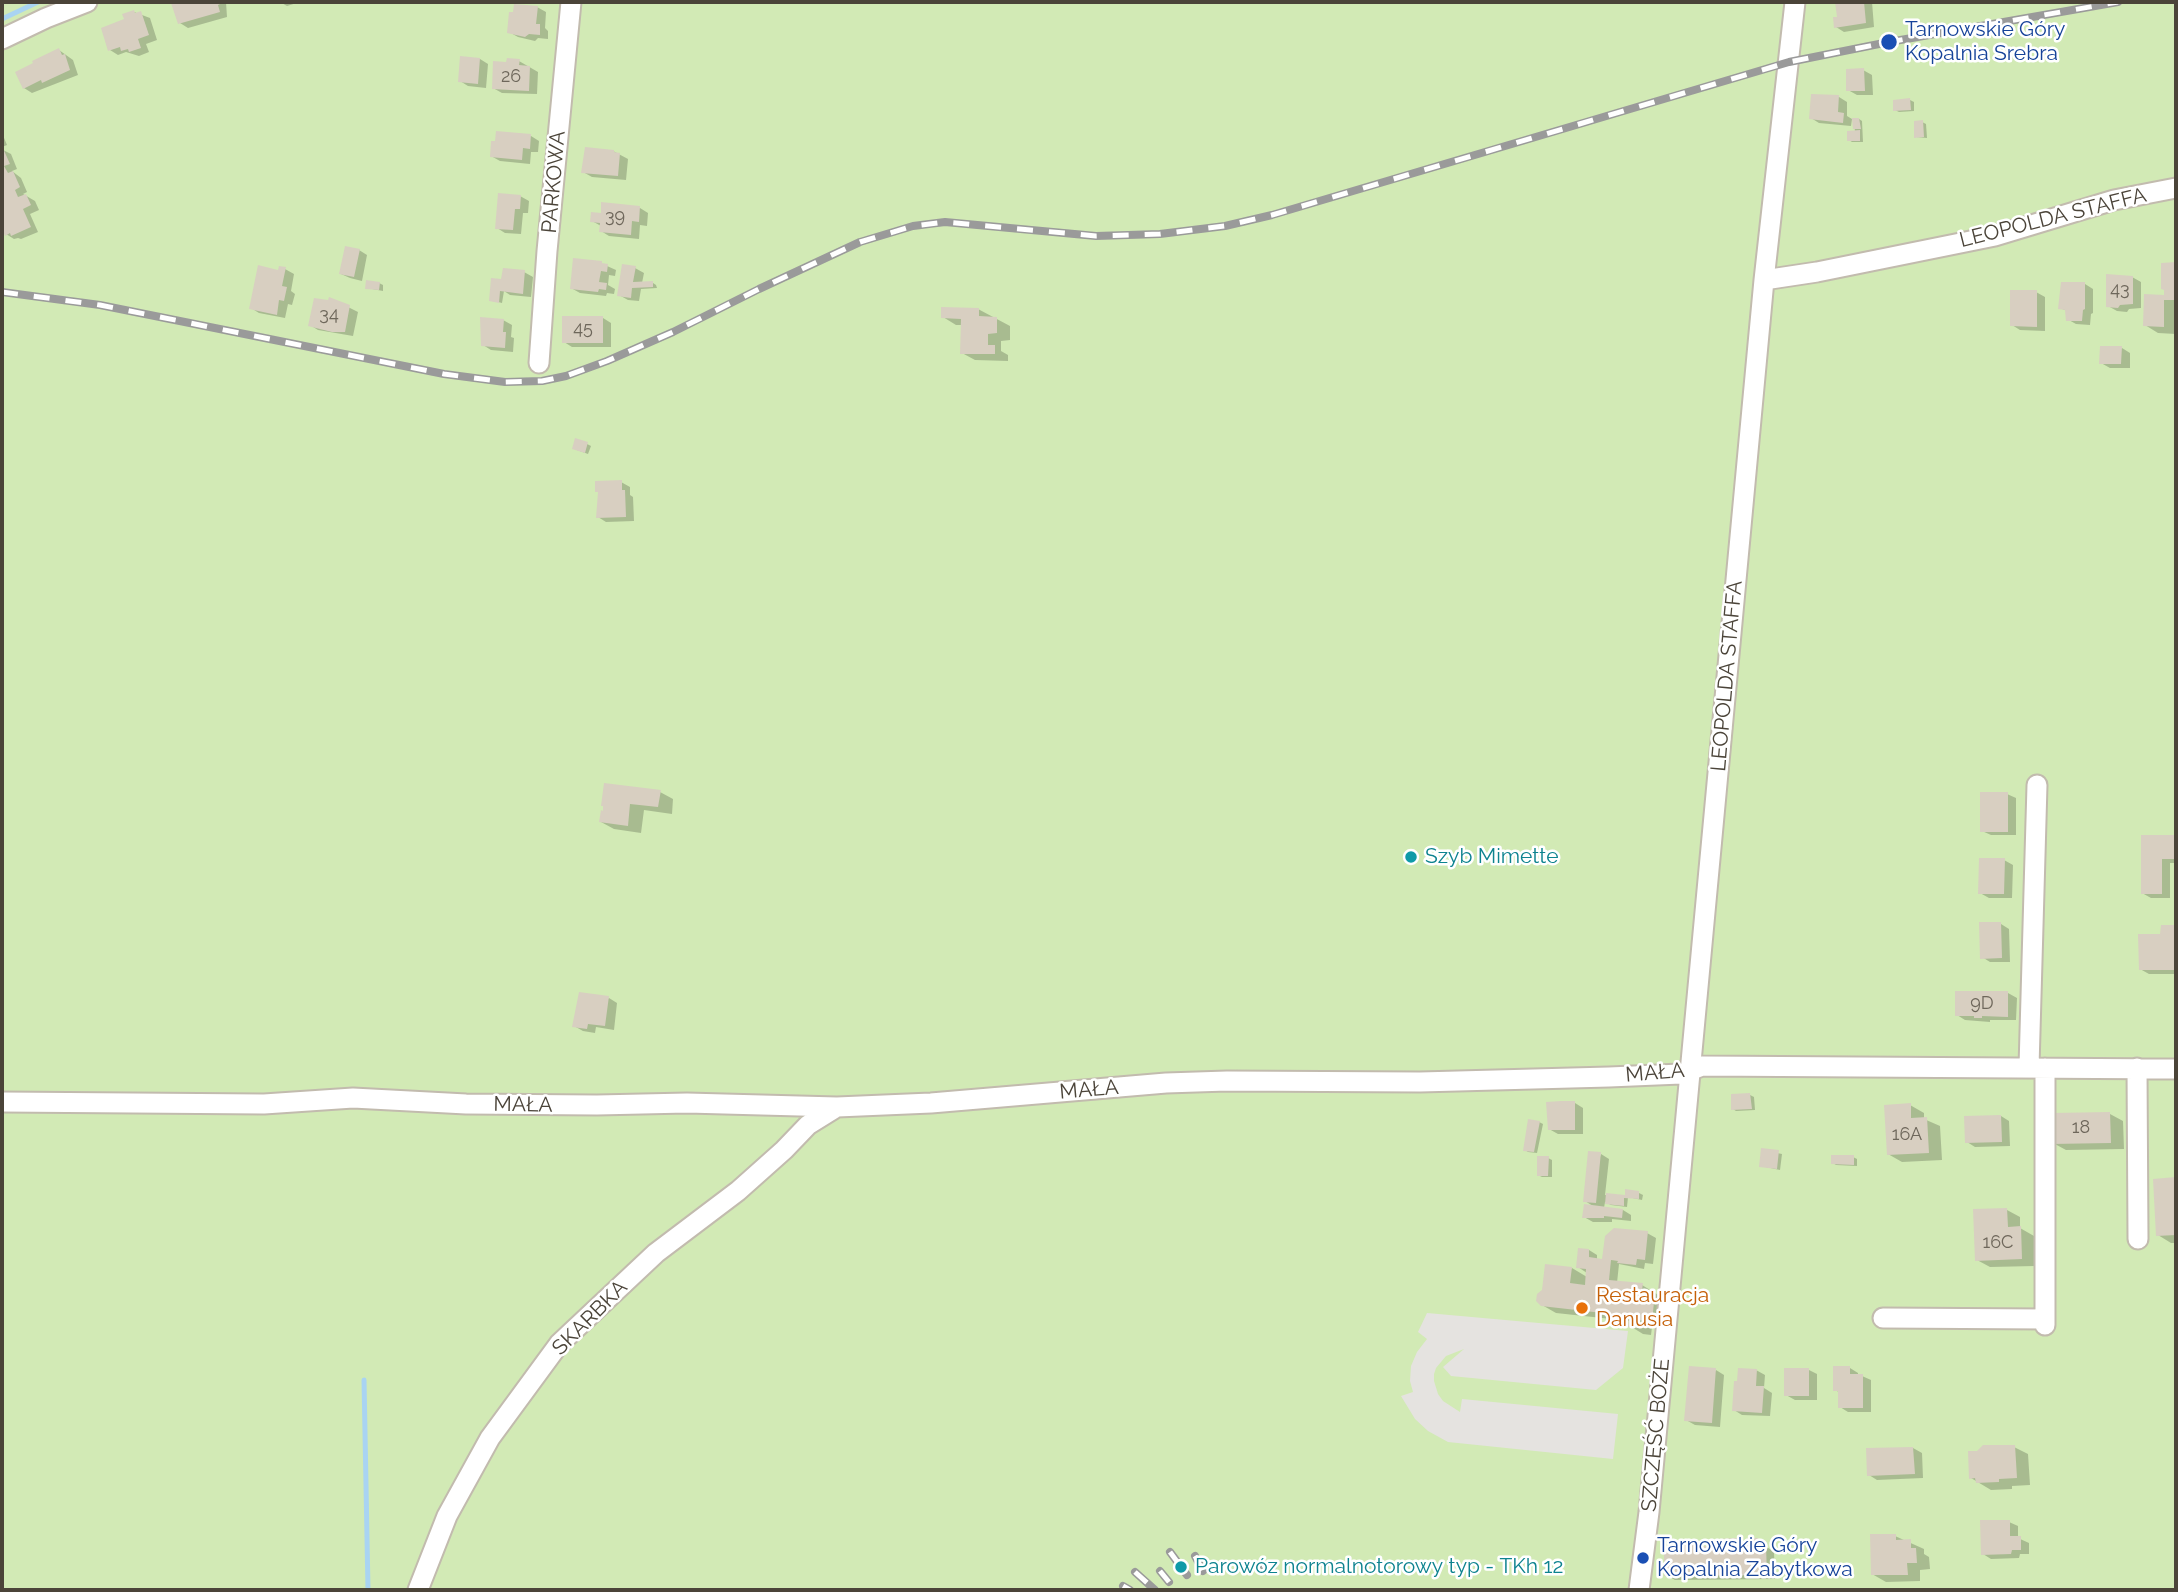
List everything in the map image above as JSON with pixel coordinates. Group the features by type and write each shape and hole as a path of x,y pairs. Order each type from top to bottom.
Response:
{"street":[{"path":"2,38 88,2"},
{"name":"PARKOWA","path":"539,363 571,2"},
{"name":"LEOPOLDA STAFFA","path":"1690,1071 1764,281 1795,2"},
{"name":"LEOPOLDA STAFFA","path":"1764,281 1995,236 2114,200 2176,188"},
{"path":"1883,1318 2045,1322 2037,1068 2037,785"},
{"name":"MAŁA","path":"2,1102 264,1104 353,1098 466,1104 687,1103 837,1107 931,1103 1166,1083 1484,1080 1681,1074 1702,1066 2176,1069"},
{"path":"2137,1068 2138,1239"},
{"name":"SZCZĘŚĆ BOŻE","path":"1639,1590 1649,1512 1690,1071"},
{"name":"SKARBKA","path":"418,1590 447,1516 490,1438 559,1345 656,1253 737,1191 808,1125 837,1107"}],"green space":[{"path":"2,2 2176,2 2176,1590 2,1590"}],"shaded area":[{"path":"1427,1313 1628,1331 1623,1368 1596,1390 1451,1376 1443,1367 1464,1349 1446,1356 1434,1374 1438,1394 1443,1401 1460,1412 1462,1399 1618,1414 1613,1459 1448,1442 1428,1431 1415,1419 1401,1396 1413,1392 1410,1381 1411,1366 1427,1339 1418,1332"}],"building":[{"path":"220,2 220,12 178,24 171,3"},
{"path":"1835,2 1864,2 1866,23 1834,28 1833,17 1837,17"},
{"path":"514,4 538,6 536,24 540,24 540,35 529,34 525,37 507,33 509,12 513,12"},
{"path":"134,10 135,13 141,11 149,35 138,39 141,48 129,52 128,49 121,51 120,47 108,51 101,28 124,19 122,14"},
{"path":"59,48 62,55 65,54 70,70 23,89 15,72"},
{"path":"460,56 480,58 478,84 458,82"},
{"path":"507,58 520,59 519,65 530,66 529,91 492,89 493,61 506,62"},
{"path":"1864,68 1865,91 1846,91 1846,69"},
{"path":"1811,94 1839,95 1838,112 1844,113 1843,123 1809,119"},
{"path":"1910,98 1911,110 1893,111 1893,100"},
{"path":"1852,118 1859,118 1861,129 1853,129"},
{"path":"1923,120 1924,137 1914,138 1914,121"},
{"path":"1860,130 1860,141 1847,141 1847,131"},
{"path":"496,131 531,134 530,149 523,148 522,160 490,157 491,141 495,141"},
{"path":"2,146 10,164 4,166 8,173 13,171 20,187 15,190 18,197 26,194 31,205 23,209 31,227 11,236 10,233 5,236 2,229"},
{"path":"585,147 620,153 618,176 581,173"},
{"path":"498,193 521,195 520,209 515,209 513,230 495,229"},
{"path":"601,202 640,206 639,222 632,221 631,235 599,232 600,223 590,222 591,212 601,213"},
{"path":"345,246 360,249 354,277 339,274"},
{"path":"573,258 608,264 607,272 601,271 599,282 607,283 606,290 599,289 598,292 570,289"},
{"path":"2176,262 2176,300 2164,300 2164,327 2143,326 2144,294 2164,295 2164,290 2161,289 2161,263"},
{"path":"622,264 636,266 633,282 653,281 653,287 632,288 631,298 617,296"},
{"path":"258,265 278,270 279,266 286,267 282,286 287,287 284,301 279,300 277,315 249,309"},
{"path":"503,268 525,270 523,294 500,291 499,303 489,301 491,278 501,279"},
{"path":"2106,274 2133,276 2133,304 2120,305 2118,308 2106,307"},
{"path":"366,280 380,282 379,290 365,289"},
{"path":"2061,282 2085,282 2082,321 2066,321 2065,310 2058,309"},
{"path":"2010,290 2037,290 2037,327 2010,326"},
{"path":"329,297 350,305 345,332 308,326 314,298 328,300"},
{"path":"941,307 979,308 979,316 997,317 997,333 988,334 988,345 995,345 995,354 960,354 961,319 941,318"},
{"path":"562,316 603,316 603,343 562,343"},
{"path":"480,317 504,319 505,348 481,346"},
{"path":"2100,346 2122,346 2121,364 2099,364"},
{"path":"575,438 588,442 585,453 572,449"},
{"path":"622,480 626,517 596,518 598,492 595,492 595,481"},
{"path":"604,783 661,790 658,807 630,804 628,826 599,822 601,810 603,811 601,806"},
{"path":"1980,792 2008,792 2008,832 1980,832"},
{"path":"2141,835 2176,835 2176,859 2162,859 2162,894 2141,894"},
{"path":"1979,858 2005,858 2004,894 1978,894"},
{"path":"1979,922 2001,922 2002,958 1980,959"},
{"path":"2161,925 2176,925 2174,970 2139,970 2138,934 2160,934"},
{"path":"1955,991 2008,991 2008,1017 1955,1016"},
{"path":"579,992 609,996 605,1026 588,1024 587,1029 572,1027"},
{"path":"1750,1093 1752,1109 1731,1110 1731,1094"},
{"path":"1575,1101 1575,1130 1548,1130 1546,1102"},
{"path":"1911,1103 1911,1118 1927,1117 1929,1153 1887,1155 1884,1105"},
{"path":"2110,1112 2111,1143 2051,1144 2051,1113"},
{"path":"2001,1115 2002,1142 1965,1143 1964,1116"},
{"path":"1528,1119 1540,1121 1534,1152 1523,1151"},
{"path":"1761,1148 1779,1150 1777,1169 1759,1167"},
{"path":"1588,1151 1601,1152 1596,1203 1583,1202"},
{"path":"1831,1155 1854,1155 1854,1165 1831,1164"},
{"path":"1537,1156 1549,1156 1548,1176 1537,1176"},
{"path":"2176,1177 2176,1235 2156,1236 2153,1179"},
{"path":"1625,1189 1639,1191 1639,1199 1624,1198 1624,1206 1605,1204 1606,1193 1625,1195"},
{"path":"1584,1204 1623,1209 1622,1218 1582,1218"},
{"path":"2007,1208 2008,1227 2021,1226 2022,1259 1975,1261 1973,1209"},
{"path":"1614,1228 1648,1231 1645,1260 1637,1259 1636,1265 1611,1260 1609,1280 1643,1283 1642,1290 1655,1292 1652,1322 1639,1320 1638,1328 1628,1327 1629,1316 1541,1306 1536,1301 1537,1294 1542,1290 1545,1264 1572,1267 1570,1283 1585,1285 1586,1269 1576,1268 1578,1248 1589,1249 1589,1257 1602,1259 1605,1236"},
{"path":"1689,1366 1716,1368 1712,1423 1684,1421"},
{"path":"1833,1366 1850,1366 1850,1374 1863,1374 1863,1408 1838,1408 1838,1391 1833,1391"},
{"path":"1738,1368 1757,1369 1756,1386 1764,1386 1762,1413 1732,1411 1734,1381 1737,1381"},
{"path":"1784,1368 1809,1368 1809,1396 1784,1396"},
{"path":"1983,1445 2015,1445 2017,1478 1976,1483 1975,1478 1969,1479 1968,1451 1977,1451"},
{"path":"1913,1447 1915,1474 1867,1476 1866,1448"},
{"path":"1980,1520 2010,1520 2010,1536 2021,1536 2021,1550 2012,1550 2011,1554 1981,1555"},
{"path":"1870,1534 1896,1534 1896,1540 1911,1539 1911,1548 1916,1548 1917,1563 1907,1563 1908,1575 1871,1575"},
{"path":"1738,1538 1738,1546 1747,1546 1747,1538 1758,1538 1758,1545 1766,1545 1767,1575 1664,1576 1664,1547 1679,1547 1679,1539 1697,1539 1697,1546 1719,1546 1719,1539"}],"waterway":[{"path":"2,19 38,2"},
{"path":"364,1380 368,1590"}],"railway":[{"path":"2,292 100,305 444,374 505,382 542,381 566,376 607,361 860,242 913,226 945,222 1096,236 1160,234 1225,226 1272,215 1789,62 2118,2"},
{"path":"1170,1552 1187,1575"},
{"path":"1195,1556 1203,1571"},
{"path":"1262,1565 1273,1566"},
{"path":"1160,1571 1169,1582"},
{"path":"1135,1572 1155,1590"},
{"path":"1123,1586 1130,1590"}],"place":[{"name":"Tarnowskie Góry Kopalnia Srebra","path":"1889,42"},
{"name":"Szyb Mimette","path":"1411,857"},
{"name":"Restauracja Danusia","path":"1582,1308"},
{"name":"Tarnowskie Góry Kopalnia Zabytkowa","path":"1643,1558"},
{"name":"Parowóz normalnotorowy typ - TKh 12","path":"1181,1567"}]}
